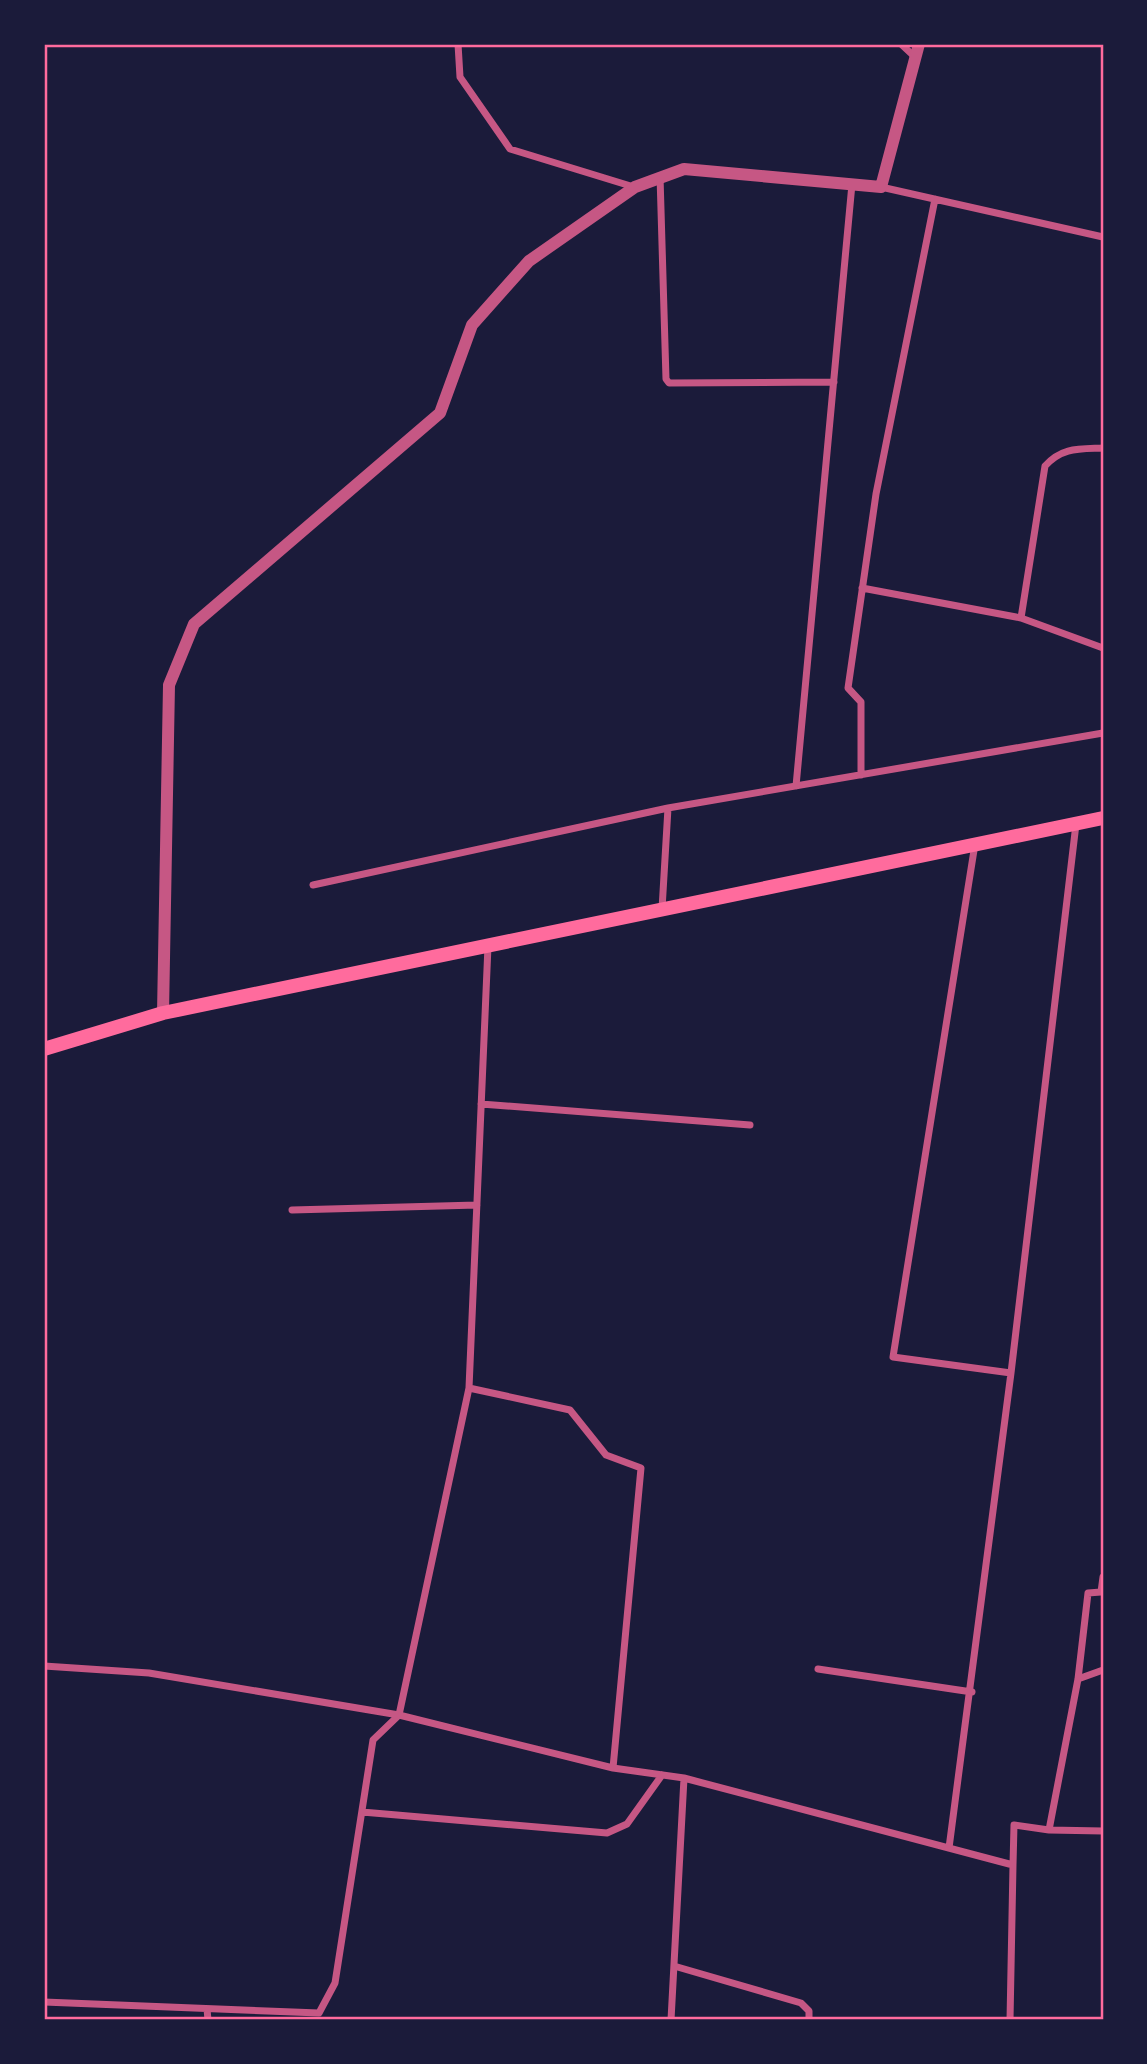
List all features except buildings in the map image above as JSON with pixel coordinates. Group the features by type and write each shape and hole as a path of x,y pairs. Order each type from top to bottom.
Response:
{"main road":[{"path":"44,1049 163,1013 1103,818"}],"street":[{"path":"458,44 460,77 509,149 635,187"},
{"path":"901,44 916,58"},
{"path":"881,187 919,44"},
{"path":"163,1013 169,685 194,624 440,413 472,325 529,261 635,187 684,169 881,187 1103,237"},
{"path":"660,176 666,379 673,385 834,382"},
{"path":"796,786 852,184"},
{"path":"861,775 861,702 848,688 876,495 935,199"},
{"path":"1021,618 1045,466 1055,455 1068,449 1103,448"},
{"path":"862,588 1021,618 1103,648"},
{"path":"313,885 668,808 1103,733"},
{"path":"662,910 668,808"},
{"path":"949,1848 972,1692 1076,824"},
{"path":"975,843 893,1357 1011,1373"},
{"path":"44,2002 321,2017 335,1983 373,1740 399,1715 469,1388 488,946"},
{"path":"481,1104 750,1125"},
{"path":"292,1210 477,1205"},
{"path":"469,1388 570,1410 606,1455 641,1468 613,1768"},
{"path":"1049,1830 1078,1679 1088,1593 1101,1592 1103,1577"},
{"path":"44,1666 149,1672 399,1715 613,1768 684,1778 1013,1865"},
{"path":"818,1669 972,1692"},
{"path":"1078,1679 1103,1670"},
{"path":"362,1812 607,1833 627,1824 662,1775"},
{"path":"671,2020 684,1778"},
{"path":"1010,2020 1014,1825 1049,1830 1103,1831"},
{"path":"674,1966 801,2003 808,2011 809,2020"},
{"path":"208,2009 208,2020"}]}
